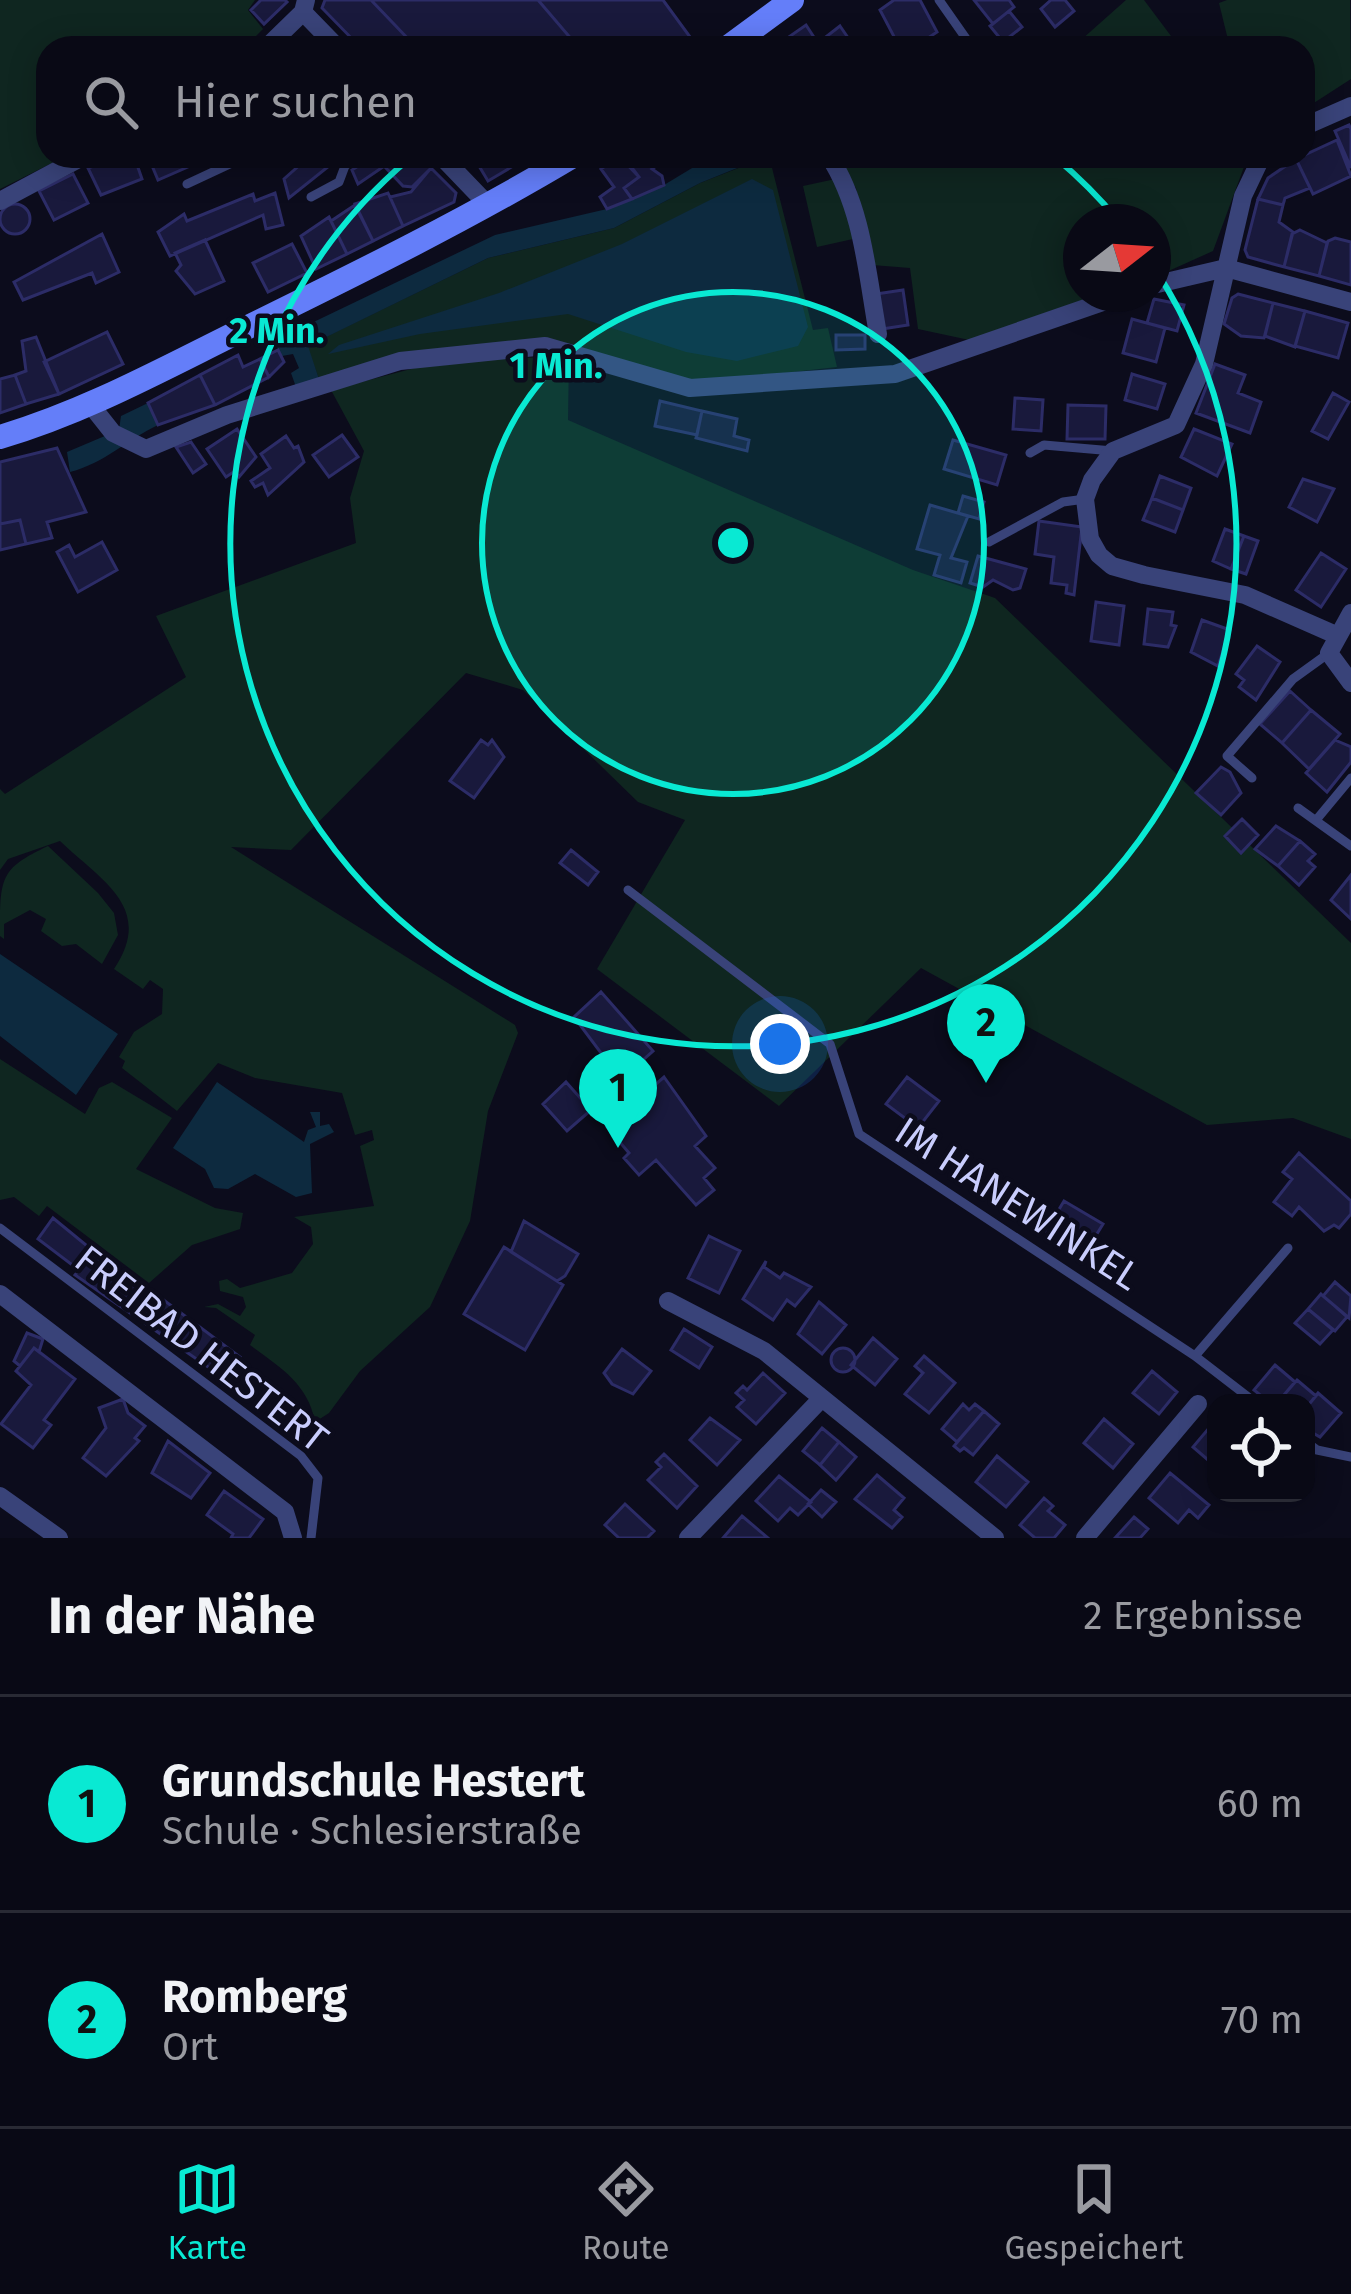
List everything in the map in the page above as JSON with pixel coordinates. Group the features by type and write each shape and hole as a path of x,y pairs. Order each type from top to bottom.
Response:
{"main road":[{"path":"752,36 791,0"},
{"path":"0,437 90,404 489,206 553,168"}],"street":[{"path":"277,36 305,6 329,36"},
{"path":"1315,122 1351,106"},
{"path":"0,201 62,168"},
{"path":"452,168 489,206"},
{"path":"837,168 858,224 878,334"},
{"path":"1256,168 1243,196 1204,364 1176,425 1113,451 1085,499 1090,539 1112,566 1245,595 1332,644 1351,683"},
{"path":"1171,282 1226,268 1351,302"},
{"path":"90,404 122,437 146,449 227,415 400,361 545,346 690,388 895,374 1074,312"},
{"path":"1332,644 1351,613"},
{"path":"0,1294 285,1512 293,1538"},
{"path":"668,1301 764,1351 995,1538"},
{"path":"688,1538 822,1397"},
{"path":"1085,1538 1198,1404"},
{"path":"0,1496 59,1538"}],"lane":[{"path":"939,0 964,36"},
{"path":"187,184 221,168"},
{"path":"311,196 339,182 344,168"},
{"path":"1030,454 1044,445 1113,451"},
{"path":"988,542 1063,502 1085,499"},
{"path":"1252,778 1227,757 1293,679 1332,644"},
{"path":"1317,819 1351,778"},
{"path":"1298,808 1351,846"},
{"name":"IM HANEWINKEL","path":"628,890 810,1023 830,1044 859,1134 1195,1356 1244,1394"},
{"name":"FREIBAD HESTERT","path":"0,1228 301,1456 318,1478 311,1538"},
{"path":"1195,1356 1288,1248"},
{"path":"1315,1449 1351,1457"}],"green space":[{"path":"0,0 255,0 248,10 263,29 256,36 36,36 36,168 42,168 0,189"},
{"path":"1126,0 1144,0 1171,36 1086,36"},
{"path":"1350,0 1351,79 1315,102 1315,36 1227,36 1219,3"},
{"path":"738,168 772,168 813,330 828,328 837,367 694,383 561,346 319,379 307,346 488,258 614,228"},
{"path":"842,168 1244,168 1213,251 1171,270 1171,204 1063,204 1063,309 974,341 918,329 910,268 872,265 856,188"},
{"path":"840,178 853,239 817,247 803,186"},
{"path":"569,357 568,420 913,570 995,598 1351,943 1351,1139 1293,1118 1207,1125 921,968 779,1106 597,969 685,820 638,802 523,690 466,673 291,850 231,847 515,1025 518,1033 488,1111 470,1221 430,1307 360,1371 329,1413 315,1422 299,1386 250,1345 255,1335 216,1308 204,1307 218,1304 240,1316 246,1307 243,1297 220,1291 219,1281 227,1279 240,1288 292,1273 313,1244 311,1227 294,1217 374,1206 360,1146 374,1140 372,1130 355,1135 342,1093 255,1078 218,1063 177,1111 122,1068 125,1061 119,1057 134,1032 162,1014 163,989 150,980 143,989 114,969 129,929 126,912 106,883 60,841 8,859 0,870 0,789 5,794 186,677 156,616 356,543 350,498 364,451 331,390 449,359"},
{"path":"48,846 114,913 118,935 102,964 76,944 62,946 41,931 46,919 30,910 4,924 4,939 0,936 6,877 20,861"},
{"path":"0,1059 85,1114 99,1088 112,1082 172,1118 136,1169 215,1208 243,1213 240,1229 192,1245 149,1283 47,1206 39,1216 14,1197 0,1200"}],"water":[{"path":"692,168 737,168 614,228 488,258 308,346 319,379 296,387 291,373 299,368 293,354 282,356 274,341 495,235 607,209"},
{"path":"752,179 773,190 808,327 798,346 737,361 686,352 568,314 420,334 328,354 339,345 499,293 622,244"},
{"path":"148,403 158,425 70,472 67,452 119,430 121,416"},
{"path":"0,954 118,1034 76,1095 0,1036"},
{"path":"217,1082 304,1142 308,1130 316,1127 310,1112 320,1112 320,1126 329,1124 334,1132 310,1144 312,1193 296,1197 255,1174 228,1189 214,1188 205,1169 173,1148"}],"building":[{"path":"261,0 287,2 264,24 251,10"},
{"path":"325,0 371,0 405,36 349,36 322,8"},
{"path":"371,0 538,0 569,36 405,36"},
{"path":"538,0 663,0 689,36 569,36"},
{"path":"894,0 920,0 937,32 894,36 880,10"},
{"path":"974,0 1009,0 1014,7 993,24"},
{"path":"1051,0 1065,0 1074,11 1055,27 1041,9"},
{"path":"1009,11 1022,27 1011,36 998,36 990,26"},
{"path":"806,25 813,36 790,36"},
{"path":"840,26 847,36 827,36"},
{"path":"1349,125 1351,129 1351,168 1335,131"},
{"path":"1337,140 1351,176 1313,194 1300,168 1315,168 1315,150"},
{"path":"88,168 138,168 142,179 101,195"},
{"path":"153,168 186,168 158,180"},
{"path":"296,168 326,168 289,198 284,179"},
{"path":"355,168 381,168 358,184"},
{"path":"386,168 431,168 412,187 403,186"},
{"path":"431,168 456,193 454,202 403,226 390,197 411,192"},
{"path":"480,168 510,168 488,181"},
{"path":"630,168 639,177 624,188 632,199 607,209 600,197 614,187 601,169"},
{"path":"632,168 653,168 664,185 632,199 624,188 639,177"},
{"path":"1283,168 1300,168 1310,188 1285,198 1283,205 1258,199 1268,178"},
{"path":"73,174 88,203 54,220 39,191"},
{"path":"275,193 283,225 266,229 263,215 170,256 158,232 184,214 187,221 253,194 255,201"},
{"path":"388,193 403,226 373,241 355,204"},
{"path":"1258,199 1283,205 1279,222 1293,232 1284,267 1248,257 1245,250"},
{"path":"15,204 30,219 15,234 0,219"},
{"path":"355,205 373,241 347,254 331,221"},
{"path":"329,217 347,254 316,269 301,236"},
{"path":"1300,230 1327,243 1319,276 1284,267 1292,234"},
{"path":"102,234 119,272 96,283 92,273 23,300 14,282"},
{"path":"205,240 224,281 195,294 176,271 181,265 175,253"},
{"path":"1328,241 1351,242 1351,285 1319,276"},
{"path":"292,244 307,273 268,292 253,263"},
{"path":"903,290 908,325 882,329 876,294"},
{"path":"1238,294 1273,303 1264,338 1241,336 1224,324 1232,298"},
{"path":"1171,302 1184,305 1177,331 1147,323 1150,312 1171,312"},
{"path":"1273,303 1305,311 1295,347 1265,336"},
{"path":"1305,311 1348,323 1338,358 1295,346"},
{"path":"1132,319 1165,328 1156,362 1123,353"},
{"path":"107,332 123,364 59,394 44,362"},
{"path":"836,335 865,335 865,349 836,350"},
{"path":"36,337 59,394 26,404 15,375 26,371 22,341"},
{"path":"278,350 284,362 269,377 260,359"},
{"path":"238,355 243,367 260,359 269,377 215,405 200,375"},
{"path":"1215,364 1245,375 1238,393 1261,402 1250,433 1196,413"},
{"path":"1132,374 1165,384 1157,409 1125,400"},
{"path":"15,375 26,404 0,413 0,379"},
{"path":"200,375 215,405 158,425 148,403"},
{"path":"1333,393 1349,402 1328,439 1312,431"},
{"path":"1015,398 1043,400 1041,431 1013,429"},
{"path":"660,401 702,411 697,435 655,426"},
{"path":"1068,405 1106,406 1105,439 1067,439"},
{"path":"702,411 737,419 734,436 749,440 747,451 696,438"},
{"path":"237,429 256,457 239,477 235,471 226,477 207,449"},
{"path":"1194,429 1232,444 1217,476 1181,457"},
{"path":"342,435 358,457 329,477 313,455"},
{"path":"286,436 294,448 298,446 304,462 268,495 263,483 255,487 251,481 270,468 261,454"},
{"path":"953,440 1006,455 997,485 944,469"},
{"path":"191,442 206,464 193,473 176,447"},
{"path":"57,448 86,512 47,522 52,538 26,544 20,520 0,524 0,462"},
{"path":"1160,476 1191,488 1183,510 1152,498"},
{"path":"1303,479 1334,489 1317,522 1289,507"},
{"path":"963,496 984,502 979,519 958,513"},
{"path":"1152,498 1183,510 1175,532 1143,520"},
{"path":"930,505 968,516 951,558 967,562 961,583 934,575 940,555 917,549"},
{"path":"20,520 26,544 0,550 0,524"},
{"path":"1039,521 1082,527 1074,595 1066,593 1067,585 1051,583 1054,557 1035,554"},
{"path":"1225,529 1244,536 1231,569 1213,561"},
{"path":"1244,536 1258,541 1246,574 1231,569"},
{"path":"102,542 117,570 78,592 57,552 69,545 75,557"},
{"path":"1321,553 1346,569 1321,607 1296,590"},
{"path":"978,556 1026,569 1020,588 1013,590 993,580 983,587 970,583"},
{"path":"1096,602 1124,606 1119,645 1091,641"},
{"path":"1148,609 1173,612 1171,625 1176,626 1168,647 1144,644"},
{"path":"1202,620 1230,630 1218,666 1191,652"},
{"path":"1257,646 1280,662 1256,700 1239,687 1244,680 1236,674"},
{"path":"1290,691 1311,710 1282,743 1260,724"},
{"path":"1311,710 1340,734 1309,769 1282,743"},
{"path":"481,740 488,745 492,740 504,757 474,798 450,781"},
{"path":"1335,740 1351,747 1351,762 1327,792 1306,773"},
{"path":"1221,767 1230,772 1241,793 1221,815 1196,793"},
{"path":"1242,819 1258,835 1241,853 1225,836"},
{"path":"1276,826 1300,841 1278,866 1255,849"},
{"path":"1300,841 1315,854 1308,861 1315,867 1299,885 1278,866"},
{"path":"571,850 598,872 588,885 560,863"},
{"path":"1351,875 1351,919 1331,900"},
{"path":"601,992 653,1051 626,1075 610,1058 607,1061 574,1017"},
{"path":"664,1077 706,1136 695,1146 715,1168 704,1178 714,1190 696,1205 656,1160 639,1175 624,1158 629,1153 607,1127"},
{"path":"907,1077 939,1101 918,1128 886,1104"},
{"path":"566,1082 591,1110 567,1131 543,1104"},
{"path":"1299,1153 1351,1201 1351,1214 1339,1228 1334,1225 1324,1231 1299,1207 1292,1216 1274,1202 1292,1179 1283,1172"},
{"path":"1064,1201 1103,1224 1084,1255 1046,1231"},
{"path":"53,1218 153,1300 157,1295 240,1357 224,1378 75,1275 79,1270 38,1239"},
{"path":"524,1221 578,1254 565,1276 557,1281 511,1252"},
{"path":"709,1236 740,1251 719,1293 688,1278"},
{"path":"504,1247 563,1285 525,1350 464,1314"},
{"path":"766,1261 764,1267 780,1278 784,1273 811,1287 795,1306 787,1300 773,1320 743,1299"},
{"path":"1335,1282 1351,1296 1349,1318 1323,1296"},
{"path":"1321,1294 1347,1317 1335,1331 1308,1309"},
{"path":"819,1302 846,1325 822,1354 798,1334"},
{"path":"1308,1309 1333,1330 1320,1344 1295,1323"},
{"path":"684,1329 712,1347 699,1368 671,1350"},
{"path":"27,1333 43,1339 39,1352 34,1348 20,1366 14,1361"},
{"path":"873,1338 897,1359 875,1385 851,1365"},
{"path":"34,1348 75,1379 44,1420 51,1425 33,1448 1,1424 31,1385 16,1371"},
{"path":"838,1348 848,1348 855,1360 848,1372 838,1372 831,1365 831,1355"},
{"path":"622,1349 651,1371 633,1394 612,1384 604,1373"},
{"path":"924,1356 955,1383 929,1413 905,1394 923,1373 915,1366"},
{"path":"1275,1365 1295,1382 1285,1394 1254,1390"},
{"path":"1152,1371 1177,1392 1159,1414 1133,1393"},
{"path":"763,1373 785,1393 756,1424 737,1407 744,1400 736,1393 743,1386 747,1390"},
{"path":"1297,1380 1314,1394 1285,1394"},
{"path":"1318,1393 1341,1413 1320,1437 1315,1434"},
{"path":"123,1399 128,1413 145,1426 135,1438 139,1441 106,1476 83,1458 106,1428 99,1408"},
{"path":"963,1404 969,1410 975,1404 984,1411 957,1442 942,1429"},
{"path":"984,1411 999,1424 973,1455 964,1448 960,1451 954,1446"},
{"path":"710,1418 740,1440 717,1465 690,1440"},
{"path":"1104,1419 1133,1444 1113,1468 1084,1443"},
{"path":"822,1428 839,1442 820,1465 803,1451"},
{"path":"1207,1430 1207,1459 1193,1447"},
{"path":"168,1441 210,1473 191,1498 152,1473"},
{"path":"839,1442 856,1457 836,1480 820,1465"},
{"path":"664,1454 697,1486 677,1508 648,1480 661,1467 656,1462"},
{"path":"997,1456 1028,1482 1006,1507 976,1482"},
{"path":"1170,1473 1209,1505 1198,1518 1189,1510 1178,1523 1149,1498"},
{"path":"877,1475 904,1498 894,1510 902,1517 892,1528 855,1499"},
{"path":"779,1476 811,1502 798,1515 790,1508 778,1521 756,1501"},
{"path":"821,1490 836,1502 822,1517 808,1504"},
{"path":"224,1491 263,1519 249,1538 231,1538 233,1534 207,1515"},
{"path":"1044,1498 1053,1506 1048,1511 1065,1525 1054,1538 1035,1538 1020,1525"},
{"path":"625,1504 654,1531 647,1538 619,1538 605,1525"},
{"path":"742,1516 768,1538 723,1538"},
{"path":"1134,1517 1148,1529 1140,1538 1115,1538"}],"place":[{"name":"Romberg","path":"986,1083"},
{"name":"Grundschule Hestert","path":"618,1148"}]}
